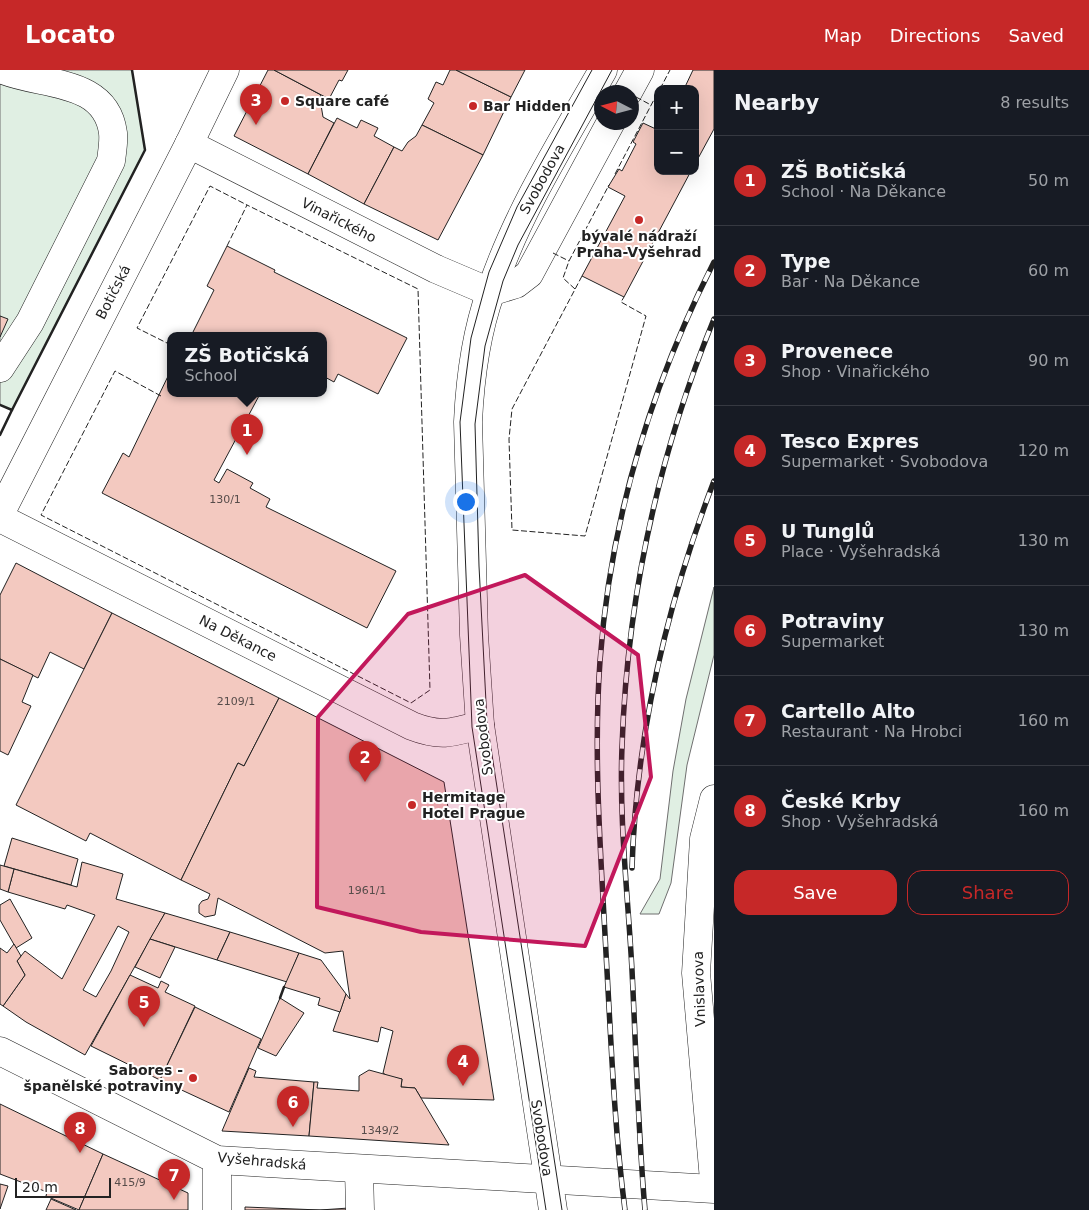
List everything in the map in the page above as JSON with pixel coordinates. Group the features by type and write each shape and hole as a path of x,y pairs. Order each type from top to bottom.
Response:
{"street":[{"path":"0,368 30,322 111,161 113,133 105,111 92,96 78,88 16,76 3,70"},
{"name":"Botičská","path":"0,516 225,70"},
{"name":"Svobodova","path":"554,1210 480,725 474,626 468,422 473,366 490,292 524,212 603,70"},
{"path":"632,85 640,70"},
{"path":"490,292 516,284 529,274 607,130"},
{"name":"Vinařického","path":"189,144 436,270 490,292"},
{"name":"Na Děkance","path":"0,516 412,726 429,733 448,734 480,725"},
{"name":"Vnislavova","path":"714,799 704,839 696,973 714,1180"},
{"path":"696,973 714,950"},
{"name":"Vyšehradská","path":"0,1050 218,1160 714,1189"},
{"path":"217,1210 218,1160"},
{"path":"359,1169 360,1210"}],"highlighted area":[{"path":"525,575 638,655 651,777 585,946 421,932 317,907 318,717 408,614"}],"green space":[{"path":"0,70 132,70 145,150 12,410 0,405"},
{"path":"714,587 714,655 687,765 671,883 659,914 640,914 660,879 673,771 686,699"}],"building":[{"path":"268,70 274,70 321,95 317,104 321,105 323,117 334,123 308,174 234,136"},
{"path":"274,70 348,70 342,81 339,80 329,99"},
{"path":"450,70 456,70 511,97 483,155 422,125 434,103 428,99 436,82 443,85"},
{"path":"456,70 525,70 511,97"},
{"path":"693,70 714,70 714,129 699,157 699,85 686,85"},
{"path":"337,118 357,128 361,120 378,128 374,136 394,147 364,204 308,174"},
{"name":"bývalé nádraží Praha-Vyšehrad","path":"643,123 654,128 654,175 689,175 624,297 582,276 625,196 608,187 619,169 622,171 636,144 633,142"},
{"path":"422,125 483,155 438,240 364,204 394,147 402,151 408,142 416,136"},
{"path":"227,246 275,270 274,272 407,338 378,394 338,374 334,382 327,378 327,332 193,332 214,290 207,286"},
{"path":"0,316 8,319 0,337"},
{"path":"167,378 167,397 258,397 214,480 219,483 227,469 253,483 250,488 270,499 266,507 396,571 367,628 102,493 123,453 129,457"},
{"path":"16,563 112,613 84,669 50,652 38,678 0,659 0,595"},
{"path":"112,613 279,698 244,766 238,763 181,880 90,833 86,841 16,805"},
{"path":"0,659 33,675 22,702 31,706 8,755 0,751"},
{"path":"279,698 444,782 494,1100 421,1098 415,1088 401,1087 402,1079 389,1077 383,1073 393,1031 381,1027 378,1042 333,1031 346,994 350,999 343,951 325,953 218,898 215,915 205,917 199,913 199,905 202,901 208,899 210,894 181,880 238,763 244,766"},
{"path":"12,838 78,859 71,885 4,866"},
{"path":"82,862 123,874 116,899 165,913 85,1055 26,1022 3,1006 25,975 17,961 25,951 62,979 95,915 67,905 65,909 8,892 14,869 77,887","holes":["118,926 129,932 111,971 96,997 83,990"]},
{"path":"0,865 14,869 8,892 0,889"},
{"path":"10,899 32,938 16,948 0,920 0,905"},
{"path":"165,913 230,932 217,960 150,939"},
{"path":"230,932 299,953 287,982 217,960"},
{"path":"150,939 175,947 160,978 135,967"},
{"path":"14,944 21,956 17,961 25,975 3,1006 0,1004 0,948 7,953"},
{"path":"299,953 321,960 346,994 340,1012 318,1005 320,998 284,987"},
{"path":"130,975 158,988 161,981 169,985 165,992 195,1006 160,1080 91,1046"},
{"path":"280,998 304,1013 276,1056 258,1048"},
{"path":"195,1007 261,1039 229,1112 160,1080"},
{"path":"249,1068 256,1071 254,1077 314,1082 309,1136 222,1131"},
{"path":"369,1070 402,1079 401,1087 415,1088 449,1145 309,1136 314,1082 318,1082 317,1088 359,1091 359,1076"},
{"path":"0,1104 103,1154 79,1210 46,1196 47,1192 0,1174"},
{"path":"103,1154 188,1193 188,1210 79,1210"},
{"path":"0,1184 8,1186 0,1209"},
{"path":"51,1199 76,1210 46,1210"},
{"path":"245,1207 320,1210 245,1210"},
{"path":"349,1208 349,1210 320,1210"}],"tram line":[{"path":"546,1210 472,727 460,422 471,338 489,272 517,207 592,70"},
{"path":"562,1210 487,722 479,566 475,424 485,346 503,281 518,245 612,70"}],"railway":[{"path":"625,1210 613,1082 600,844 597,734 600,661 613,557 637,456 671,357 691,309 714,262"},
{"path":"645,1210 623,831 621,775 625,691 639,582 649,528 677,423 714,319"},
{"path":"632,868 640,769 657,671 682,575 714,481"}],"fence":[{"path":"662,85 670,70"},
{"path":"639,99 651,105"},
{"path":"615,174 654,100"},
{"path":"575,289 563,278 569,261 609,185"},
{"path":"167,343 137,328 210,186 247,205"},
{"path":"161,396 115,371 41,515 411,703 430,690 418,289 247,205 227,246"},
{"path":"553,253 569,261"},
{"path":"582,276 512,409 509,439 512,530 585,536 646,316 621,302 624,297"}],"wall":[{"path":"0,405 12,410 145,150 132,70"},
{"path":"0,435 12,410"},
{"path":"280,998 284,987"}],"place":[{"name":"Square café","path":"285,101"},
{"name":"Bar Hidden","path":"473,106"},
{"name":"Provenece","path":"256,125"},
{"name":"bývalé nádraží Praha-Vyšehrad","path":"639,220"},
{"name":"ZŠ Botičská","path":"247,455"},
{"name":"Type","path":"365,782"},
{"name":"Hermitage Hotel Prague","path":"412,805"},
{"name":"U Tunglů","path":"144,1027"},
{"name":"Sabores - španělské potraviny","path":"193,1078"},
{"name":"Tesco Expres","path":"463,1086"},
{"name":"Potraviny","path":"293,1127"},
{"name":"České Krby","path":"80,1153"},
{"name":"Cartello Alto","path":"174,1200"}]}
